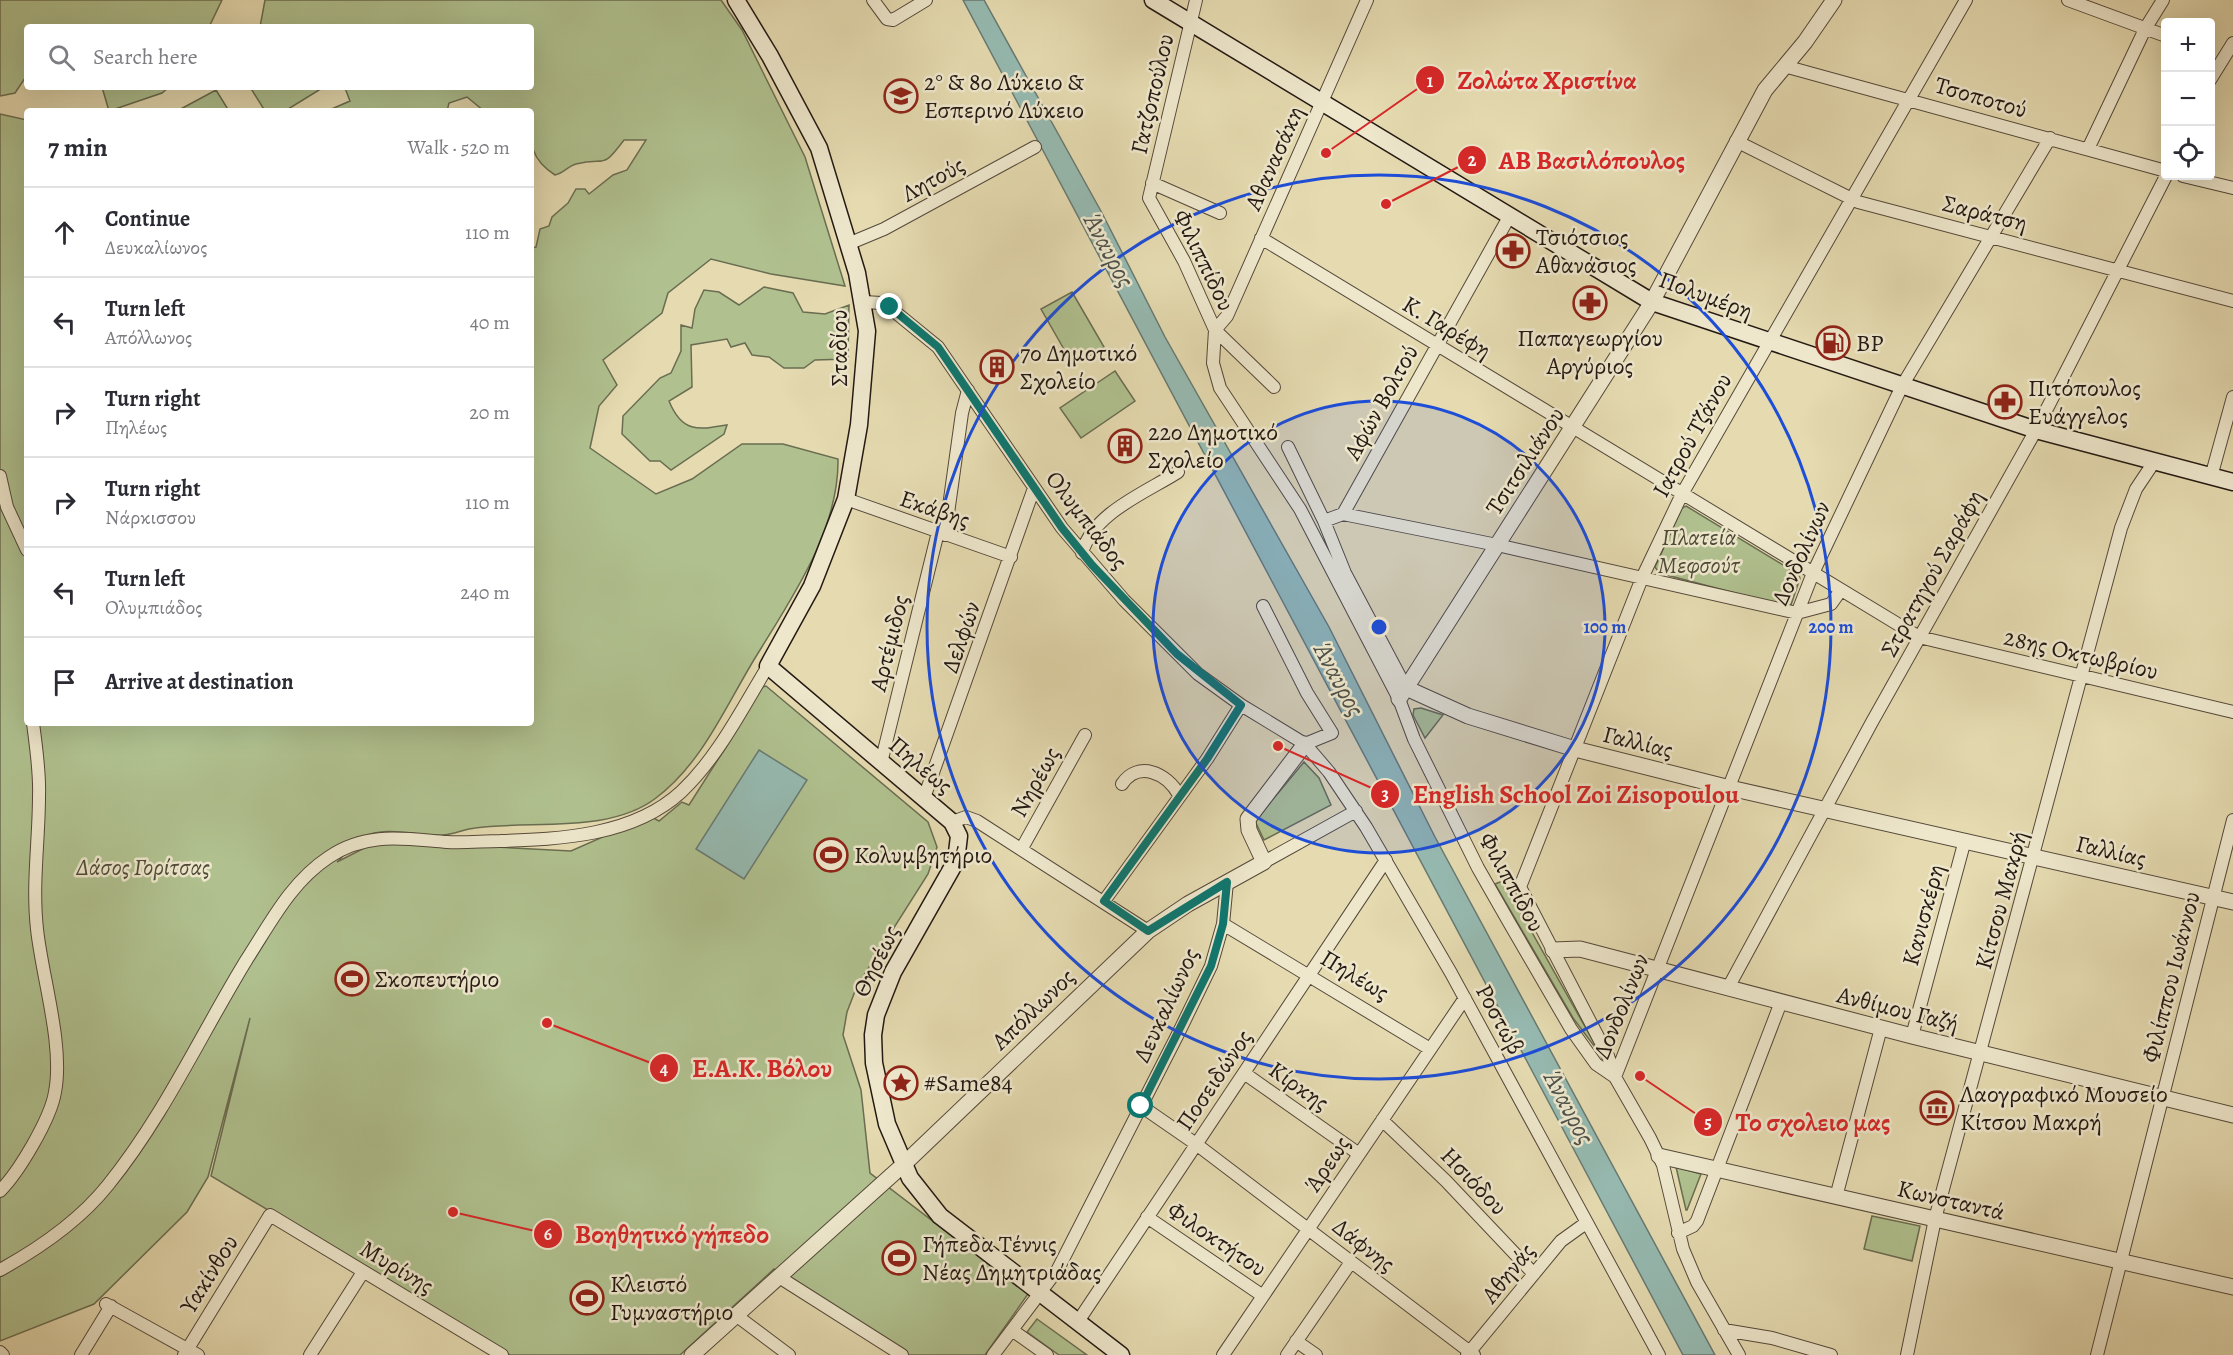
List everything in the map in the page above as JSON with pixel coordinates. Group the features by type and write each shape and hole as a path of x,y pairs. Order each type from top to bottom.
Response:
{"main road":[{"name":"Πολυμέρη","path":"1153,0 1652,302 1767,343 2036,430 2233,482"},
{"name":"Σταδίου","path":"736,1 770,56 814,138 864,302 867,331 865,378 846,499 812,586 768,666"},
{"name":"Πηλέως","path":"768,666 952,822"},
{"name":"Θησέως","path":"952,822 959,836 956,861 893,972 874,1024 873,1048 878,1091 887,1124 903,1165 940,1216 1120,1355"}],"street":[{"path":"873,0 886,19 893,20 926,0"},
{"name":"Γατζοπούλου","path":"1149,198 1196,0"},
{"name":"Αθανασάκη","path":"1215,330 1227,316 1367,0"},
{"name":"Τσιτσιλιάνου","path":"1403,694 1652,302 1765,90 1834,0"},
{"name":"Ιατρού Τζάνου","path":"1616,1077 1608,1056 1520,887 1642,578 1682,494 1966,0"},
{"path":"2068,0 2161,34"},
{"path":"2088,149 2145,29 2163,0"},
{"path":"2215,72 2233,43"},
{"path":"2215,53 2223,56"},
{"name":"Τσοποτού","path":"1784,66 2161,170"},
{"name":"Δονδολίνων","path":"1616,1077 1814,573 1902,386 2050,138"},
{"name":"Σαράτση","path":"1736,141 1851,199 2233,301"},
{"name":"Λητούς","path":"848,244 884,229 1035,147"},
{"name":"Στρατηγού Σαράφη","path":"1728,988 1919,638 2036,430 2164,180"},
{"path":"2200,180 2233,188"},
{"path":"1152,183 1220,213"},
{"name":"Φιλιππίδου","path":"1149,198 1184,261 1215,330 1212,363 1220,388 1300,509 1403,694 1414,740 1510,924 1571,1029 1596,1064 1616,1077 1659,1156 1678,1233 1697,1282 1739,1355"},
{"name":"Αφών Βολτού","path":"1343,514 1509,217"},
{"name":"Κ. Γαρέφη","path":"1261,238 1919,638"},
{"name":"Ολυμπιάδος","path":"864,302 881,303 930,338 1082,553 1177,654 1241,705 1305,744"},
{"path":"1215,330 1274,387"},
{"name":"Αρτέμιδος","path":"881,763 941,534 968,390"},
{"path":"2211,477 2233,397"},
{"path":"1288,447 1403,694"},
{"name":"Κίτσου Μακρή","path":"1907,1355 1935,1220 2035,856 2121,528 2136,489 2154,462"},
{"path":"1082,553 1085,540 1101,521 1178,472"},
{"path":"0,476 7,507 24,544"},
{"name":"Δελφών","path":"924,798 1034,488"},
{"name":"Εκάβης","path":"846,499 1011,557"},
{"path":"1324,521 1343,514 1497,545 1797,613 1831,604 1840,590"},
{"path":"1263,606 1307,693 1332,733 1305,744 1248,819 1249,830 1264,862"},
{"name":"28ης Οκτωβρίου","path":"1919,638 2233,712"},
{"path":"0,1270 45,1241 108,1186 166,1101 218,1006 288,895 328,857 356,845 393,836 466,842 584,835 619,826 654,812 674,798 707,764 768,666"},
{"name":"Γαλλίας","path":"1403,694 1575,749 1730,788 2233,902"},
{"path":"1104,901 1207,759 1241,705"},
{"path":"0,1191 21,1166 47,1117 55,1092 56,1058 37,927 39,795 33,726"},
{"name":"Νηρέως","path":"1022,848 1085,735"},
{"name":"Ροστώβ","path":"1305,744 1356,811 1386,860 1465,998 1654,1352"},
{"path":"1122,784 1128,775 1136,770 1146,771 1165,780 1179,795"},
{"name":"Απόλλωνος","path":"692,1355 903,1165 1148,931 1227,882 1356,811"},
{"name":"Πηλέως","path":"952,822 966,817 977,821 1148,931"},
{"name":"Φιλίππου Ιωάννου","path":"2097,1355 2119,1261 2233,820"},
{"name":"Κανισκέρη","path":"1912,1036 1965,840"},
{"name":"Ποσειδώνος","path":"1077,1323 1386,860"},
{"name":"Δευκαλίωνος","path":"993,1355 1065,1255 1211,966 1223,924 1227,882"},
{"name":"Πηλέως","path":"1223,924 1430,1049"},
{"name":"Ανθίμου Γαζή","path":"1553,950 1580,950 1912,1036 2233,1115"},
{"name":"Άρεως","path":"1223,1355 1465,998"},
{"path":"1678,1233 1693,1226 1697,1221 1719,1171 1781,1002"},
{"path":"1836,1197 1881,1028"},
{"name":"Κίρκης","path":"1244,1073 1359,1154"},
{"name":"Δάφνης","path":"1141,1106 1196,1144 1309,1229 1470,1354"},
{"name":"Ησιόδου","path":"1382,1120 1446,1181 1534,1274"},
{"name":"Κωνσταντά","path":"1659,1156 2233,1287"},
{"name":"Μυρίνης","path":"270,1215 502,1355"},
{"name":"Υακίνθου","path":"190,1353 270,1215"},
{"name":"Φιλοκτήτου","path":"1147,1217 1263,1296"},
{"name":"Αθηνάς","path":"1470,1354 1567,1235 1586,1223"},
{"path":"1287,1355 1351,1262"},
{"path":"310,1355 363,1272"},
{"path":"779,1277 902,1355"},
{"path":"81,1355 109,1305 190,1353"},
{"path":"737,1316 789,1355"},
{"path":"1012,1330 1047,1355"},
{"path":"1724,1330 1772,1338 1831,1355"},
{"path":"1296,1341 1316,1355"}],"green space":[{"path":"0,0 222,0 210,24 24,24 24,80 15,93 0,96"},
{"name":"Δάσος Γορίτσας","path":"265,0 721,0 742,30 805,157 845,286 771,274 711,259 668,293 662,313 603,360 617,385 599,406 590,448 656,494 692,479 742,444 783,444 838,459 831,510 812,559 787,606 702,748 673,783 656,798 616,817 593,821 497,826 444,835 393,832 372,834 356,842 337,862 378,841 571,851 650,816 659,821 682,802 689,805 731,739 759,688 766,686 928,822 937,847 928,874 857,986 847,1012 843,1035 861,1090 870,1173 1028,1294 985,1355 909,1355 774,1269 680,1355 510,1355 211,1176 250,1018 208,1177 187,1212 94,1304 0,1341 0,114 24,119 24,726 534,726 534,247 540,229 549,226 552,217 568,203 576,189 585,189 589,194 613,175 627,170 646,140 624,140 606,160 576,164 555,175 539,161 534,152 534,108 480,108 467,97 449,103 448,108 334,108 350,101 346,90 534,90 534,24 261,24"},
{"path":"103,90 166,90 118,108 108,108"},
{"path":"216,90 227,108 183,108"},
{"path":"252,90 319,90 290,108 263,108"},
{"path":"764,287 793,293 803,312 825,314 849,305 848,359 815,360 804,368 784,368 769,357 752,355 745,343 731,347 727,339 691,345 692,387 669,401 679,419 685,424 699,428 727,425 724,434 671,470 660,461 650,461 622,434 623,416 660,378 671,373 681,351 681,325 692,328 695,309 704,290 719,292 739,305"},
{"path":"1072,292 1104,347 1073,365 1041,309"},
{"path":"1115,371 1135,401 1081,438 1060,408"},
{"name":"Πλατεία Μεφσούτ","path":"1686,506 1798,574 1800,578 1791,605 1788,607 1659,573 1655,567 1682,508"},
{"path":"1421,708 1443,715 1425,738 1413,715 1414,709"},
{"path":"1304,762 1319,778 1331,805 1264,840 1255,821"},
{"path":"1503,881 1601,1055 1573,1018 1495,884"},
{"path":"1676,1167 1701,1174 1687,1210 1686,1210"},
{"path":"1872,1216 1920,1226 1912,1261 1864,1249"},
{"path":"1037,1319 1087,1355 1059,1355 1027,1332"}],"water":[{"name":"Άναυρος","path":"963,0 984,0 1102,213 1165,337 1329,627 1435,837 1715,1355 1683,1355"},
{"path":"759,750 807,780 744,879 696,849"}],"place":[{"name":"2° & 8ο Λύκειο & Εσπερινό Λύκειο","path":"901,96"},
{"name":"Ζολώτα Χριστίνα","path":"1326,153"},
{"name":"ΑΒ Βασιλόπουλος","path":"1386,204"},
{"name":"Τσιότσιος Αθανάσιος","path":"1513,251"},
{"name":"Παπαγεωργίου Αργύριος","path":"1590,303"},
{"name":"BP","path":"1833,343"},
{"name":"7ο Δημοτικό Σχολείο","path":"997,367"},
{"name":"Πιτόπουλος Ευάγγελος","path":"2005,402"},
{"name":"22ο Δημοτικό Σχολείο","path":"1125,446"},
{"name":"English School Zoi Zisopoulou","path":"1278,746"},
{"name":"Κολυμβητήριο","path":"831,855"},
{"name":"Σκοπευτήριο","path":"352,979"},
{"name":"Ε.Α.Κ. Βόλου","path":"547,1023"},
{"name":"Το σχολειο μας","path":"1640,1076"},
{"name":"#Same84","path":"901,1083"},
{"name":"Λαογραφικό Μουσείο Κίτσου Μακρή","path":"1937,1108"},
{"name":"Βοηθητικό γήπεδο","path":"453,1212"},
{"name":"Γήπεδα Τέννις Νέας Δημητριάδας","path":"899,1258"},
{"name":"Κλειστό Γυμναστήριο","path":"587,1298"}],"route":[{"path":"890,307 938,347 1062,528 1092,565 1198,674 1241,705 1207,759 1104,901 1148,931 1188,904 1227,882 1223,924 1211,966 1141,1106"}]}
